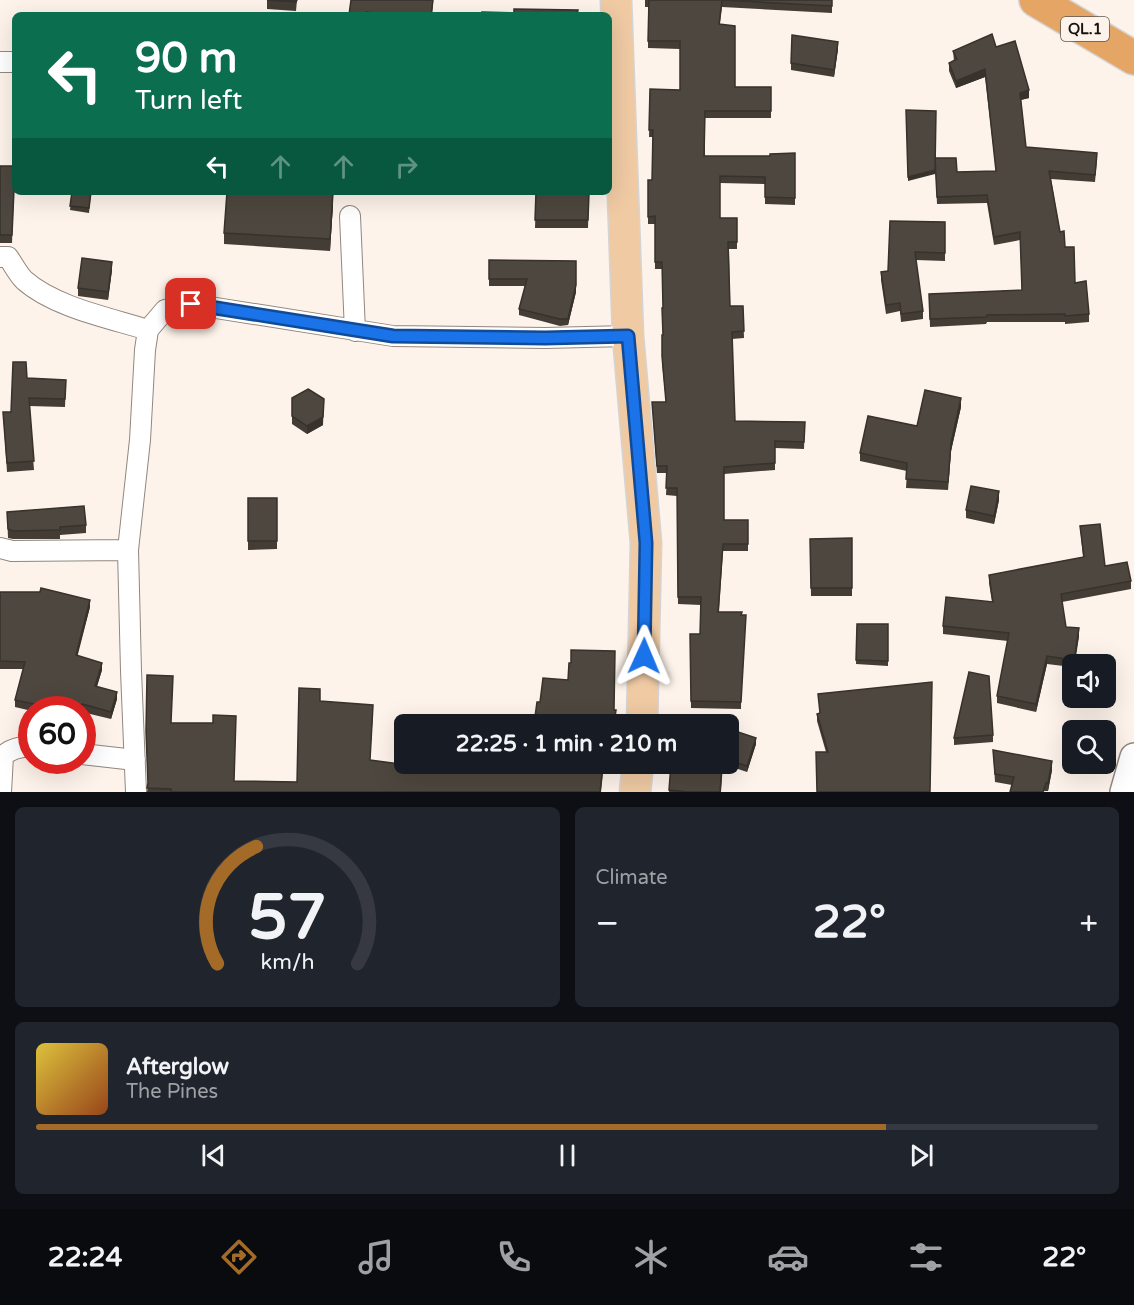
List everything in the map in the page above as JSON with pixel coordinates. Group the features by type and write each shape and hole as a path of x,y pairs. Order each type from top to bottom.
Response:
{"highway":[{"name":"QL.1","path":"1036,0 1134,58"}],"main road":[{"path":"616,0 628,336 646,543 642,714"},
{"path":"635,792 637,774"}],"street":[{"path":"350,216 355,331"},
{"path":"0,257 8,257 23,279 63,304 148,330"},
{"path":"136,792 128,550 140,440 148,330 165,310 191,304 393,336 545,338 628,336"},
{"path":"0,548 12,551 128,550"},
{"path":"1,792 3,756 10,750 18,748"},
{"path":"96,756 135,760"},
{"path":"1124,792 1134,757"}],"building":[{"path":"267,0 297,0 296,2"},
{"path":"351,0 433,0 431,12 349,12"},
{"path":"649,0 722,0 719,24 735,26 735,87 771,87 771,111 705,111 704,156 770,156 770,154 795,153 795,198 765,197 765,177 720,176 720,218 737,218 737,242 728,242 730,306 743,306 744,331 732,332 735,421 805,422 804,442 775,441 775,463 724,467 724,520 748,520 748,544 723,544 718,612 742,612 741,615 746,615 741,702 691,701 690,634 700,634 701,597 678,597 677,488 666,488 667,466 657,466 652,402 666,402 662,356 662,262 655,262 655,216 648,217 648,180 652,180 653,130 649,130 650,89 680,90 680,41 648,41"},
{"path":"722,0 832,0 832,6"},
{"path":"514,9 578,10 578,12 514,12"},
{"path":"992,34 996,47 1015,41 1029,90 1020,93 1026,147 1097,153 1095,175 1049,171 1060,232 1064,231 1065,247 1074,247 1075,283 1086,281 1089,314 987,315 986,317 930,319 929,294 1022,290 1020,232 994,237 987,195 937,197 935,158 956,158 957,172 996,171 985,69 956,81 949,63 957,59 953,51"},
{"path":"792,35 838,42 834,70 791,63"},
{"path":"906,110 936,111 935,170 908,177"},
{"path":"0,166 12,166 12,235 0,235"},
{"path":"72,195 91,195 89,208 70,206"},
{"path":"227,195 333,195 330,239 224,233"},
{"path":"536,195 589,195 588,220 535,220"},
{"path":"890,221 945,222 945,253 915,252 923,311 901,314 900,303 886,305 881,272 888,271"},
{"path":"82,258 112,262 108,292 78,288"},
{"path":"489,260 576,261 576,285 568,319 519,309 527,279 489,279"},
{"path":"13,362 26,362 27,378 66,380 65,399 29,398 34,461 7,463 3,412 11,412"},
{"path":"308,389 324,399 323,417 307,426 292,416 292,398"},
{"path":"925,390 961,398 951,443 948,482 906,479 907,463 860,453 868,416 917,426"},
{"path":"971,486 999,491 994,516 966,510"},
{"path":"248,498 277,498 277,541 248,541"},
{"path":"84,506 86,525 60,527 60,530 13,531 8,529 7,512"},
{"path":"1100,524 1105,566 1127,562 1131,581 1061,594 1066,627 1079,628 1075,654 1062,654 1062,658 1047,656 1036,704 997,696 1009,633 943,626 946,597 993,602 989,575 1084,557 1080,526"},
{"path":"852,538 852,588 811,588 810,539"},
{"path":"41,588 90,600 76,655 102,663 95,686 117,692 111,712 96,708 96,696 18,696 18,701 15,700 25,662 0,661 0,592 40,592"},
{"path":"857,624 888,624 888,661 856,660"},
{"path":"571,650 615,651 615,714 535,714 537,702 540,702 543,678 568,680 569,663 571,663"},
{"path":"969,672 989,676 993,735 954,738"},
{"path":"147,675 173,676 171,723 213,723 213,715 236,716 234,781 297,782 299,688 320,689 320,701 373,705 370,760 394,763 394,774 602,774 600,792 171,792 171,789 147,788"},
{"path":"932,682 930,792 817,792 816,752 828,752 817,714 820,713 818,694"},
{"path":"739,732 756,738 747,766 739,763"},
{"path":"993,750 1052,761 1048,783 1043,792 1010,792 1014,777 995,774"},
{"path":"670,774 721,774 720,792 669,790"}],"route":[{"path":"191,304 393,336 545,338 628,336 646,543 644,656"}]}
